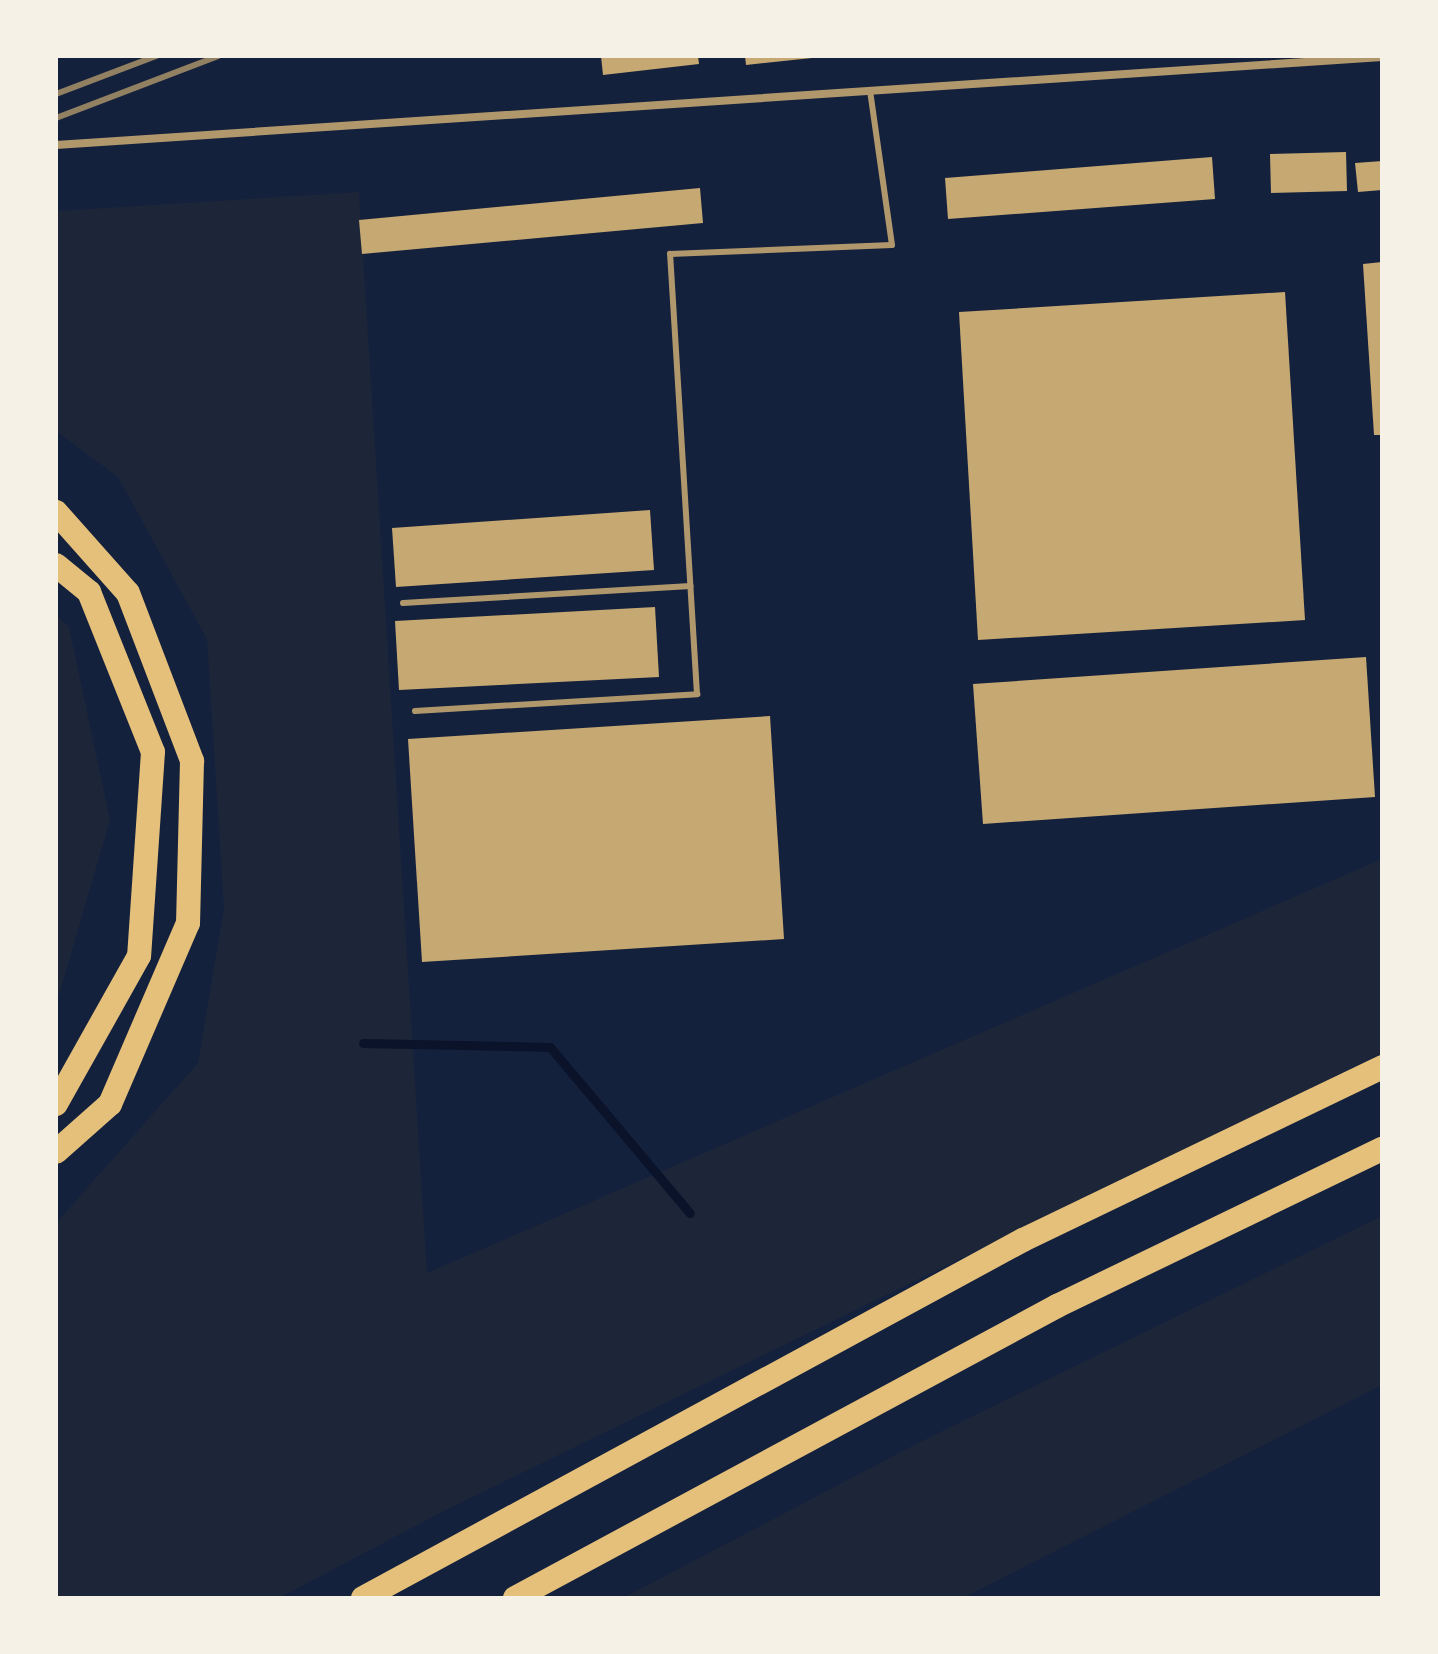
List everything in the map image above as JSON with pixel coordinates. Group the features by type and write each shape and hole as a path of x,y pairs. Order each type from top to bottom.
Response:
{"highway":[{"path":"56,512 128,593 192,761 188,923 110,1104 56,1152"},
{"path":"56,565 89,592 153,752 139,956 56,1104"},
{"path":"363,1598 1023,1240 1382,1067"},
{"path":"515,1598 1057,1306 1382,1149"}],"street":[{"path":"56,145 1382,57"}],"lane":[{"path":"415,711 697,694 670,254 892,245 870,91"},
{"path":"403,603 690,586"}],"shaded area":[{"path":"359,192 427,1273 1382,859 1382,1053 442,1512 279,1598 56,1598 56,1223 198,1063 224,909 207,639 118,477 56,431 56,211"},
{"path":"56,615 69,627 110,820 56,1005"},
{"path":"1382,1216 1382,1385 963,1598 623,1598 918,1443"}],"building":[{"path":"601,56 698,56 699,64 603,75"},
{"path":"745,56 812,56 812,58 746,65"},
{"path":"1346,152 1347,191 1271,193 1270,154"},
{"path":"1212,157 1215,199 948,219 945,178"},
{"path":"1382,161 1382,190 1358,192 1355,163"},
{"path":"700,188 703,223 362,254 359,220"},
{"path":"1382,262 1382,435 1374,435 1363,264"},
{"path":"1285,292 1305,620 978,640 959,312"},
{"path":"650,510 654,570 396,587 392,528"},
{"path":"655,607 659,677 399,690 395,621"},
{"path":"1366,657 1375,797 983,824 973,684"},
{"path":"770,716 784,939 422,962 408,739"}],"waterway":[{"path":"363,1043 550,1047 690,1213"}],"railway":[{"path":"56,94 156,56"},
{"path":"56,118 218,56"}]}
